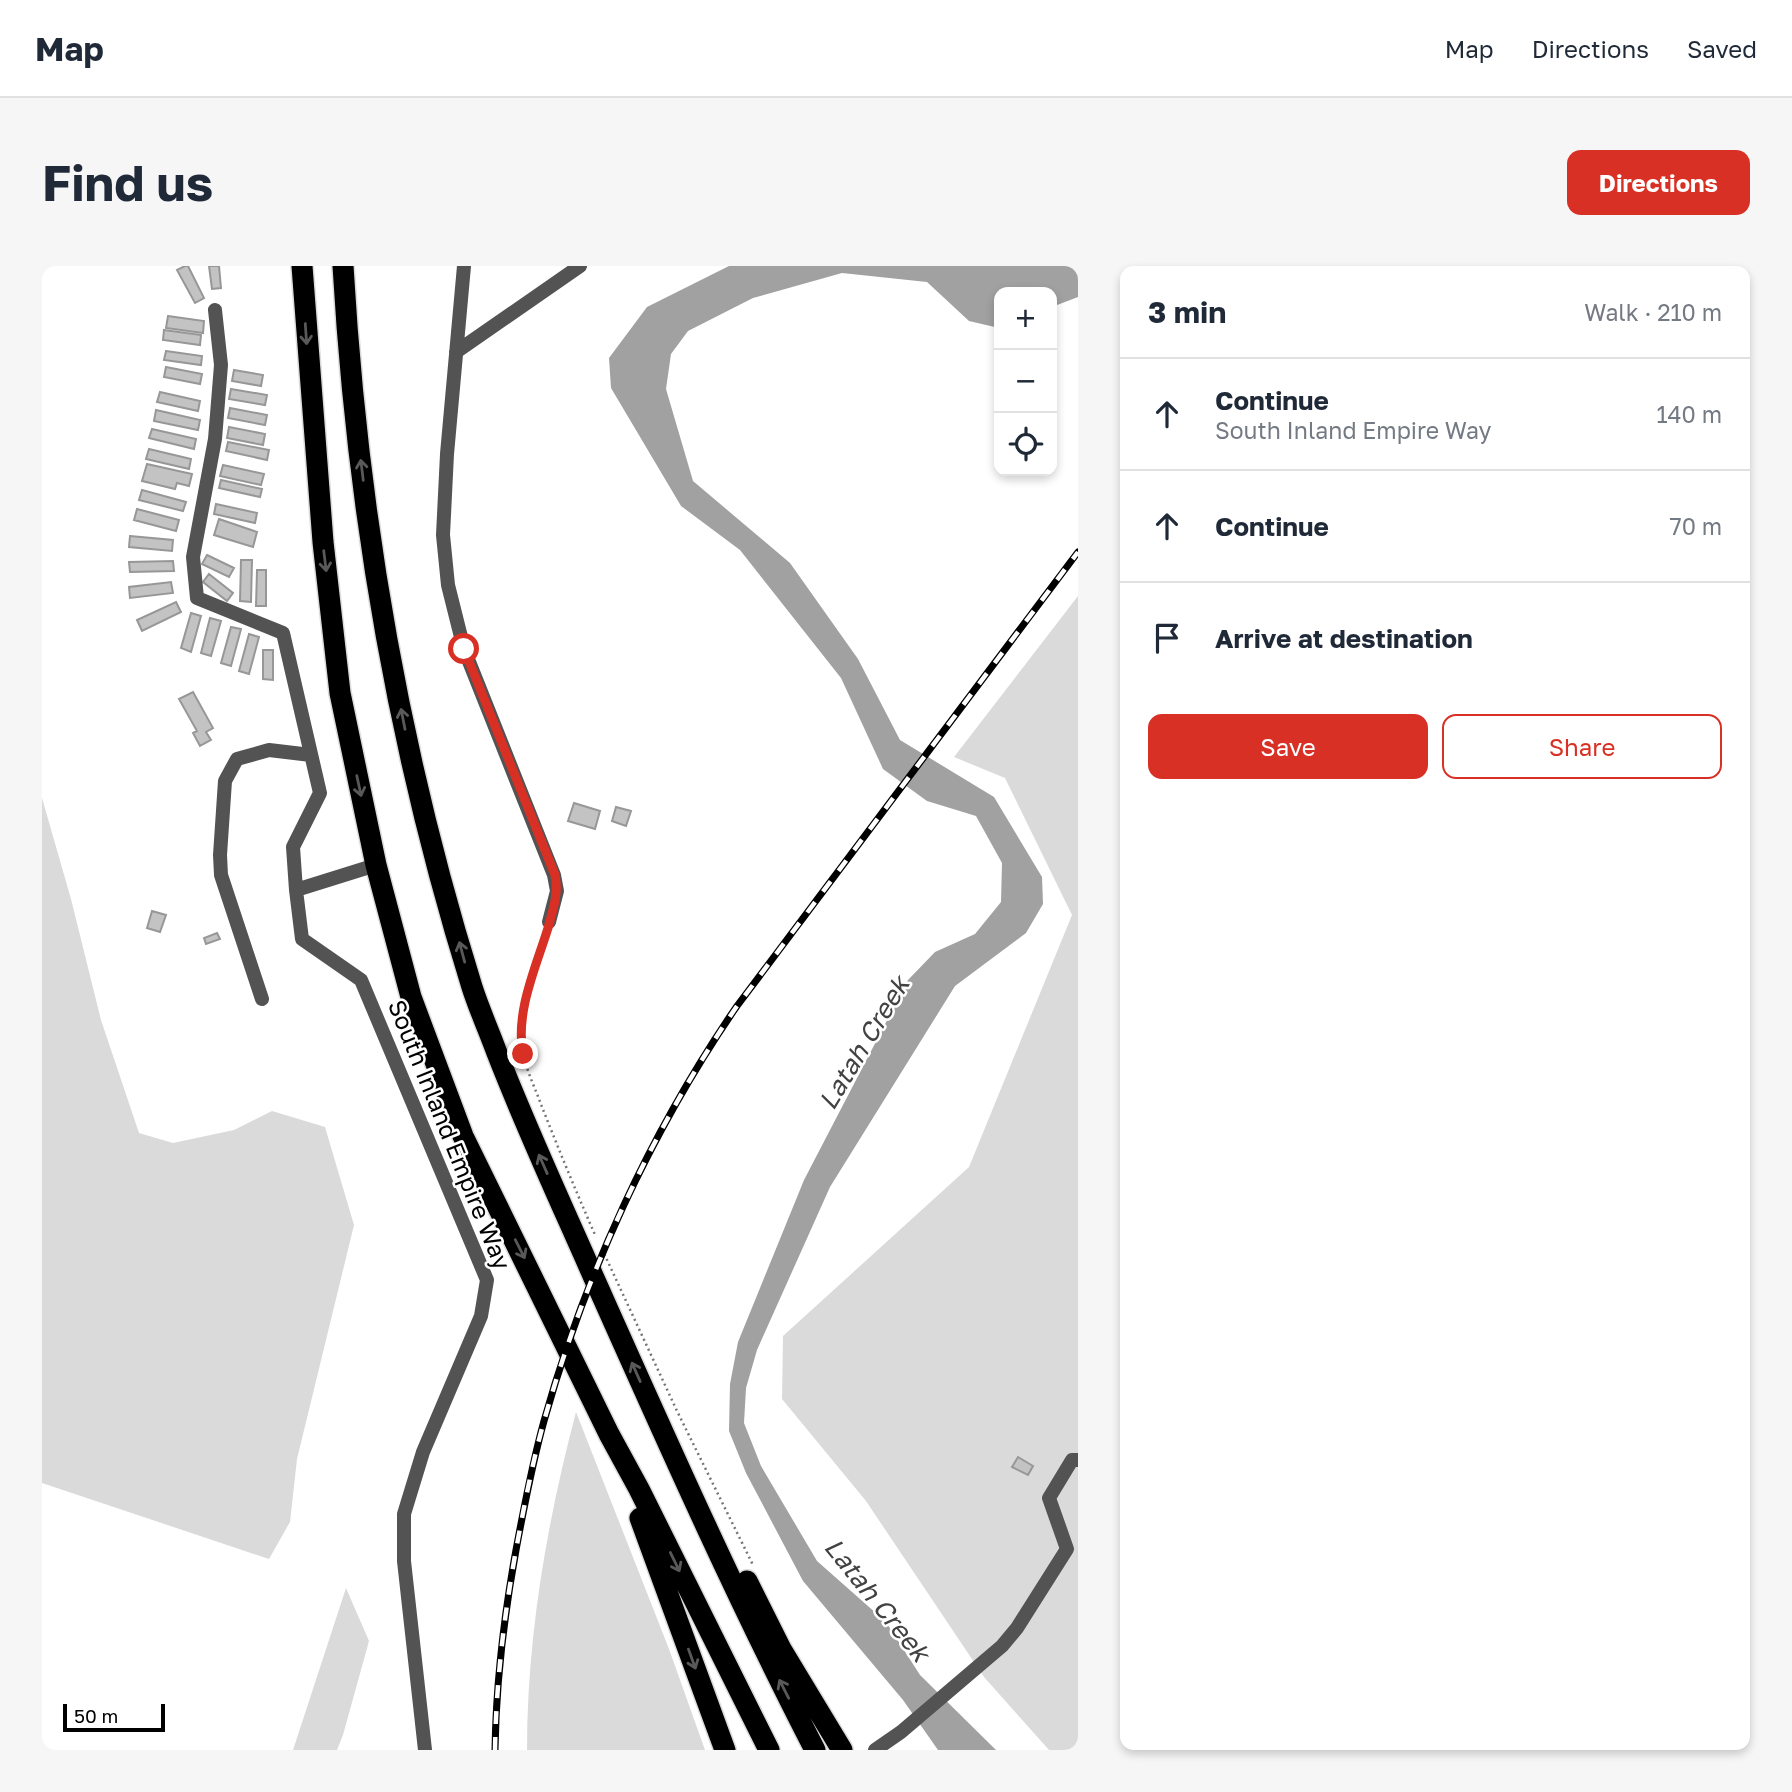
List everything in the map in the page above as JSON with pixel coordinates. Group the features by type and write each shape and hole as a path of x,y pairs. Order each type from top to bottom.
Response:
{"highway":[{"path":"302,266 323,542 340,693 376,865 411,997 463,1136 609,1434 769,1750"},
{"path":"343,266 348,353 371,549 409,751 473,989 521,1116 656,1418 768,1658 815,1750"},
{"path":"656,1418 706,1494 741,1571 781,1648 842,1750"},
{"path":"609,1434 725,1750"}],"street":[{"path":"464,266 447,454 443,535 448,585 464,649 555,875 557,891 549,922"},
{"path":"456,352 580,266"},
{"name":"South Inland Empire Way","path":"215,310 221,365 215,439 193,557 197,598 283,633 320,793 293,847 302,939 361,980 487,1280 481,1316 423,1452 404,1514 404,1562 425,1750"},
{"path":"262,999 221,875 225,781 237,759 269,750 311,755"},
{"path":"296,890 376,865"},
{"path":"876,1750 972,1672 1002,1646 1017,1628 1067,1549 1049,1498 1072,1460 1078,1460"}],"path":[{"path":"549,922 521,1020 520,1038 526,1064 598,1242 677,1411 758,1574"}],"shaded area":[{"path":"729,266 1078,266 1078,297 1057,305 1057,287 994,287 994,327 969,321 927,282 842,273 753,298 688,331 671,354 666,389 693,481 790,563 858,659 900,740 994,797 1042,877 1043,904 1026,933 955,986 830,1187 757,1350 746,1388 744,1423 761,1466 817,1561 886,1622 920,1675 996,1750 938,1750 903,1700 803,1581 746,1473 729,1431 730,1384 738,1342 804,1180 908,980 935,952 975,934 1001,902 1002,863 976,816 927,801 883,769 841,678 740,550 681,506 611,388 609,358 647,307"},
{"path":"1078,596 1078,1750 1049,1750 984,1677 866,1501 782,1399 783,1336 969,1167 1072,915 1005,778 954,757"},
{"path":"42,798 101,1020 139,1133 173,1143 234,1130 272,1111 325,1127 354,1225 297,1459 290,1522 269,1559 42,1483"},
{"path":"576,1412 669,1649 705,1750 527,1750 531,1665 541,1580 556,1495"},
{"path":"346,1588 369,1641 343,1735 337,1750 293,1750"}],"building":[{"path":"188,266 204,298 195,303 177,270"},
{"path":"209,266 219,266 221,288 212,289"},
{"path":"168,316 204,321 203,333 166,328"},
{"path":"164,330 201,335 200,345 163,340"},
{"path":"166,351 202,356 201,365 164,360"},
{"path":"166,367 202,374 200,384 164,377"},
{"path":"234,370 263,375 261,386 232,381"},
{"path":"231,389 267,395 265,405 229,399"},
{"path":"160,392 200,401 198,411 157,402"},
{"path":"230,408 267,415 265,425 228,418"},
{"path":"156,410 200,420 198,430 154,421"},
{"path":"229,427 265,434 263,445 227,438"},
{"path":"152,429 196,439 194,449 149,438"},
{"path":"228,442 269,450 267,460 226,451"},
{"path":"149,449 191,459 189,469 146,459"},
{"path":"147,464 192,474 189,486 177,483 175,489 142,481"},
{"path":"223,465 264,474 261,485 220,476"},
{"path":"221,480 262,489 260,497 219,488"},
{"path":"142,490 186,502 183,511 139,500"},
{"path":"216,504 257,513 255,523 214,514"},
{"path":"137,509 179,520 176,531 134,520"},
{"path":"219,519 257,532 253,547 214,535"},
{"path":"130,536 173,540 172,551 129,547"},
{"path":"207,555 234,568 229,577 202,564"},
{"path":"241,560 252,560 251,602 240,601"},
{"path":"173,561 174,571 130,572 129,562"},
{"path":"257,570 266,570 266,606 256,606"},
{"path":"209,574 233,593 227,601 203,582"},
{"path":"171,582 173,593 130,598 129,587"},
{"path":"176,602 181,612 142,631 137,620"},
{"path":"191,613 201,616 191,652 181,648"},
{"path":"210,618 221,621 211,656 201,653"},
{"path":"231,627 241,629 231,666 221,663"},
{"path":"249,634 259,637 249,674 239,671"},
{"path":"263,650 273,650 273,680 263,679"},
{"path":"193,692 213,728 206,732 211,740 200,746 193,733 197,731 179,699"},
{"path":"574,803 600,811 595,829 568,821"},
{"path":"616,807 631,811 626,826 612,821"},
{"path":"152,911 166,915 160,932 147,928"},
{"path":"217,933 220,939 206,944 204,938"},
{"path":"1018,1457 1033,1466 1028,1475 1012,1467"}],"railway":[{"path":"495,1750 504,1625 525,1502 544,1421 579,1312 600,1258 649,1154 676,1103 737,1006 1078,552"}],"route":[{"path":"464,649 555,875 557,886 553,909 523,1010 520,1030 523,1054"}],"water label":[{"name":"Latah Creek","path":"864,1043"},
{"name":"Latah Creek","path":"877,1600"}]}
